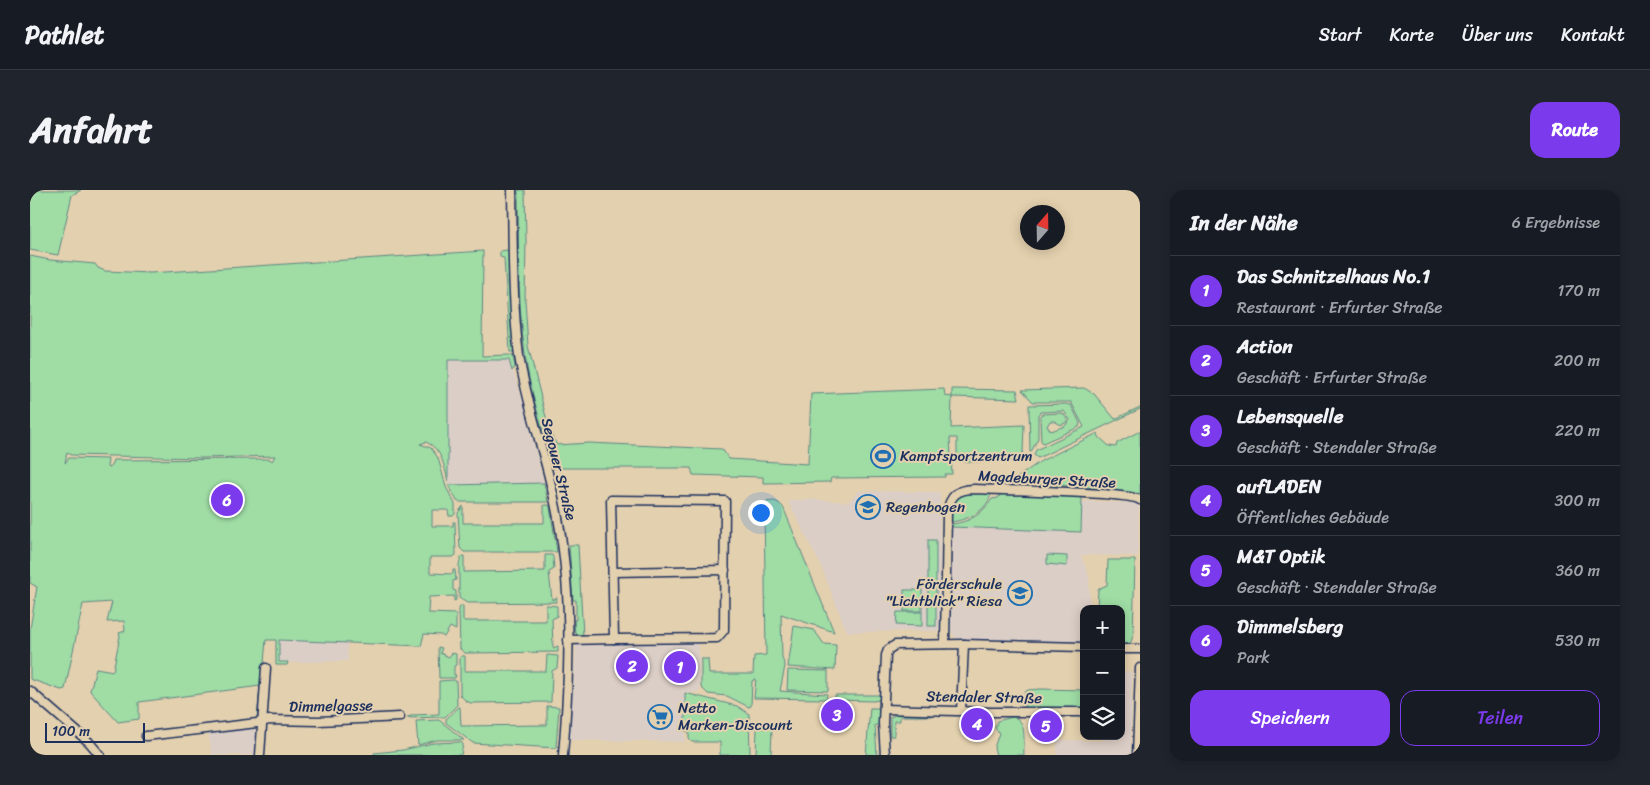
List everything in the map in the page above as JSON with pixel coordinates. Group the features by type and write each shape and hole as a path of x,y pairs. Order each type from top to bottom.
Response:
{"street":[{"name":"Segouer Straße","path":"512,190 515,307 519,354 525,387 555,502 568,604 563,755"},
{"name":"Magdeburger Straße","path":"945,644 947,512 948,505 954,495 964,490 974,489 1111,495 1135,497 1140,500"},
{"path":"568,640 717,638 724,630 724,501 601,500"},
{"path":"611,500 614,639"},
{"path":"613,572 725,570"},
{"path":"961,711 964,644"},
{"path":"885,755 886,655 888,650 895,645 964,644 1080,648"},
{"path":"1125,649 1140,649"},
{"path":"260,755 266,668"},
{"path":"1138,755 1140,668"},
{"path":"30,691 77,731 100,755"},
{"name":"Stendaler Straße","path":"884,706 961,711 1080,712"},
{"name":"Dimmelgasse","path":"146,736 262,721 319,722 400,718"}],"shaded area":[{"path":"447,360 509,360 522,396 544,483 448,485"},
{"path":"859,491 940,492 940,631 847,632 820,564 788,501 809,499 848,502"},
{"name":"Förderschule \"Lichtblick\" Riesa","path":"1082,501 1139,503 1138,556 1081,555 1089,576 1090,605 1080,605 1080,643 957,640 950,630 952,527 1081,532"},
{"path":"279,640 347,642 348,661 279,663"},
{"path":"699,641 700,692 685,693 685,742 569,740 576,645 580,643"},
{"path":"1125,671 1132,672 1131,755 1057,755 1057,740 1125,740"},
{"path":"255,727 258,732 257,755 212,755 208,731"}],"green space":[{"path":"30,190 81,190 72,195 58,255 30,250"},
{"path":"518,190 525,190 525,300 528,346 550,433 557,445 589,443 722,449 729,459 808,464 811,394 944,389 945,396 952,397 951,428 1024,425 1023,452 1017,461 965,462 957,457 957,438 950,438 952,474 945,474 945,477 831,478 830,482 763,483 763,477 693,475 691,468 554,468 533,397 522,334"},
{"path":"507,250 510,253 516,352 510,352 504,258 500,257 500,251"},
{"path":"483,251 482,356 513,356 515,367 512,371 509,360 448,360 448,481 442,458 436,449 426,442 420,444 431,448 438,458 446,487 455,504 455,514 453,516 449,516 448,510 432,510 432,526 453,526 453,522 455,522 456,555 453,557 430,557 430,573 453,574 453,570 455,570 456,580 453,581 453,590 456,591 456,600 454,601 454,596 429,597 428,613 456,614 456,630 450,627 444,637 441,635 424,634 421,646 279,640 279,662 288,662 287,665 276,665 276,640 266,640 259,719 257,719 260,686 139,702 139,719 118,722 90,691 96,668 113,671 119,633 125,631 124,621 107,622 112,602 83,604 65,689 61,690 30,679 30,629 37,587 30,583 30,256 50,260 95,264 98,268 105,271 150,273","holes":["67,452 71,455 202,458 275,456 272,461 270,459 113,460 110,468 107,467 108,459 69,458 65,463"]},
{"path":"1084,388 1094,394 1115,419 1140,407 1140,409 1038,458 1034,455 1036,450 1084,427 1071,402 1033,402 1022,390"},
{"path":"952,389 1017,390 1019,399 952,397"},
{"path":"1029,405 1071,405 1080,423 1079,427 1043,443 1041,441 1040,416 1042,414 1063,413 1067,419 1067,422 1061,425 1050,421 1047,426 1051,431 1065,426 1070,420 1064,411 1040,412 1038,415 1038,438 1030,452"},
{"path":"1140,431 1140,495 1112,492 1112,489 1011,482 1041,461 1098,433 1099,437 1109,446 1116,447 1117,443"},
{"path":"544,483 548,502 460,502 457,501 448,485"},
{"path":"967,492 991,492 989,499 982,509 970,517 951,522 955,501"},
{"path":"1002,493 1082,497 1081,532 952,527 952,524 975,516 992,499 998,498"},
{"path":"774,501 783,507 834,632 781,614 782,658 785,666 780,691 827,694 826,699 754,698 756,679 752,681 751,706 749,707 727,696 708,694 701,687 701,659 708,659 709,674 753,674 754,656 766,655 764,502"},
{"path":"544,505 549,505 550,507 557,552 464,552 460,548 458,513 463,506 463,523 544,523"},
{"path":"928,540 936,540 936,626 928,626"},
{"path":"569,545 578,545 583,636 578,636 575,633 576,600 573,600"},
{"path":"545,555 552,555 553,557 554,569 549,572 552,600 557,597 556,602 467,603 459,598 459,565 461,557 464,556 464,572 545,571"},
{"path":"1047,555 1067,556 1067,566 1047,564"},
{"path":"1108,560 1135,560 1133,636 1130,644 1125,644 1125,605 1097,605 1098,589 1107,585"},
{"path":"904,590 922,590 922,611 904,611"},
{"path":"546,605 557,606 557,616 552,619 553,648 558,646 558,652 465,653 460,649 460,606 463,606 463,621 546,621"},
{"path":"897,612 922,612 922,626 896,625"},
{"path":"794,626 814,630 824,644 836,645 835,670 788,667"},
{"path":"438,647 442,648 440,653 449,657 452,653 456,654 455,678 439,678"},
{"path":"547,655 558,656 557,668 552,671 551,702 471,703 460,695 461,656 465,656 465,671 546,671"},
{"path":"788,670 828,671 828,691 787,690"},
{"path":"439,681 456,681 457,705 445,717 407,718 412,715 439,714"},
{"path":"1028,690 1080,690 1080,709 1024,708 1025,692"},
{"path":"685,693 737,706 749,714 750,755 720,755 720,742 692,742 689,739 689,731 685,731"},
{"path":"835,695 881,695 879,700 873,701 835,700"},
{"path":"547,706 559,707 556,748 473,743 446,723 446,719 460,707 461,726 547,725"},
{"path":"870,708 878,708 880,711 880,725 875,725 877,755 866,755"},
{"path":"899,714 932,716 900,716 900,721 894,721 894,736 890,736 890,717"},
{"path":"1013,717 1018,719 1023,727 1024,755 996,755 994,748 999,733 995,728 997,721"},
{"path":"439,720 464,740 437,740 418,745 416,721"},
{"path":"757,728 772,728 771,755 756,755"},
{"path":"461,742 463,744 461,755 374,755 374,753 403,750 433,743"}],"place":[{"name":"Kampfsportzentrum","path":"883,456"},
{"name":"Dimmelsberg","path":"227,500"},
{"name":"Regenbogen","path":"868,507"},
{"name":"Förderschule \"Lichtblick\" Riesa","path":"1020,593"},
{"name":"Action","path":"632,666"},
{"name":"Das Schnitzelhaus No.1","path":"680,667"},
{"name":"Lebensquelle","path":"837,715"},
{"name":"Netto Marken-Discount","path":"660,717"},
{"name":"aufLADEN","path":"977,724"},
{"name":"M&T Optik","path":"1046,726"}]}
